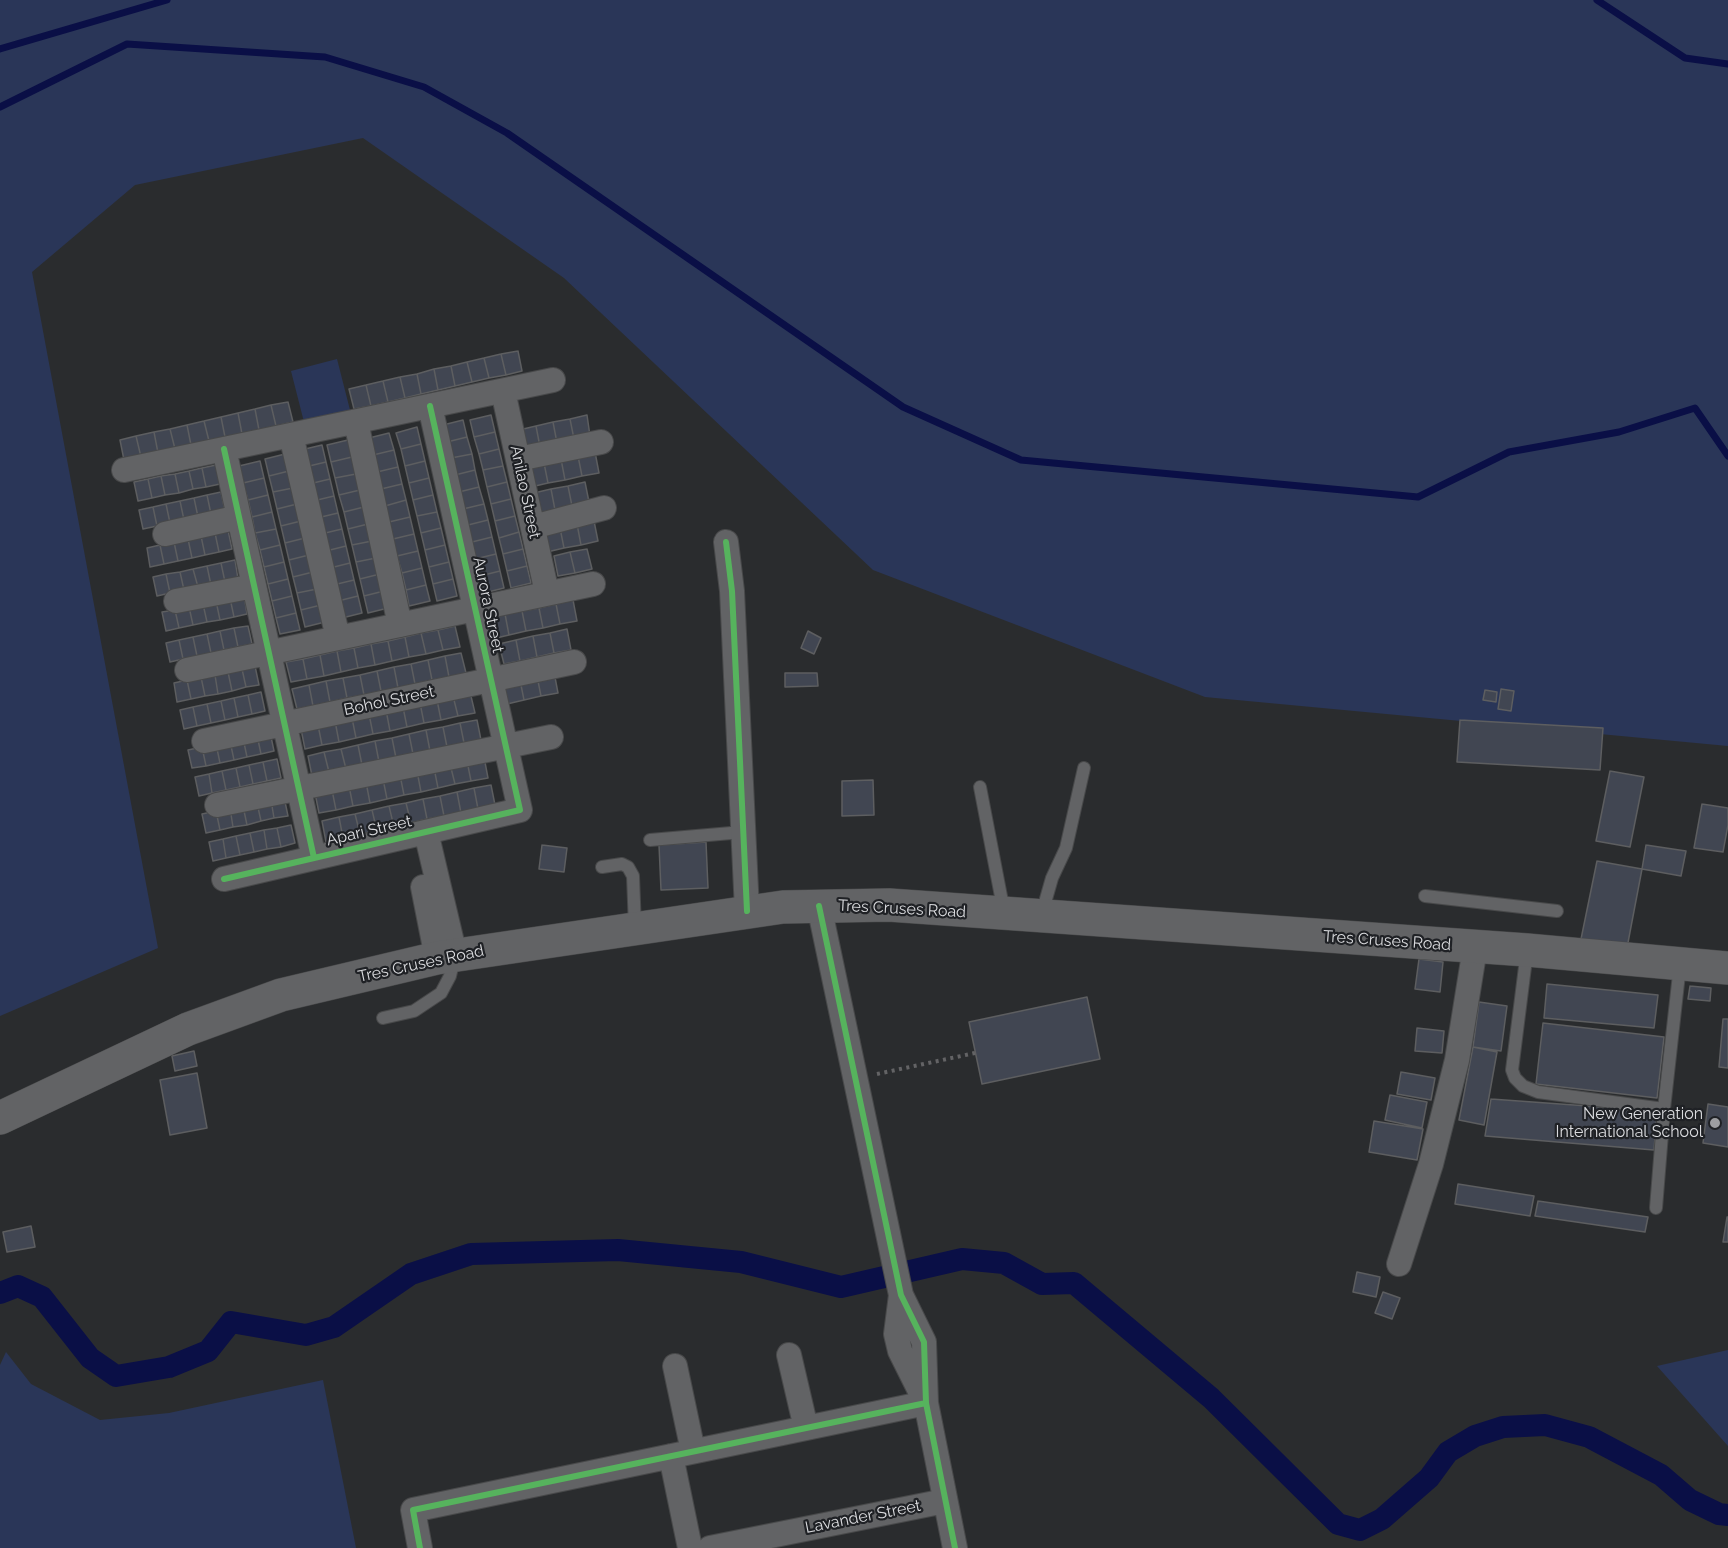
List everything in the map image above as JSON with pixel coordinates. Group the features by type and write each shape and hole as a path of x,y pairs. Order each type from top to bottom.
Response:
{"main road":[{"name":"Tres Cruses Road","path":"0,1118 188,1029 281,995 446,956 747,911 819,906 889,905 1004,915 1527,950 1728,968"}],"street":[{"path":"124,470 553,380"},
{"name":"Anilao Street","path":"503,391 547,593"},
{"name":"Aurora Street","path":"430,406 520,810"},
{"path":"356,422 400,625"},
{"path":"291,435 338,638"},
{"path":"518,459 601,442"},
{"path":"224,449 314,858"},
{"path":"533,527 604,508"},
{"path":"165,534 239,516"},
{"path":"726,542 732,591 747,911"},
{"path":"187,670 592,584"},
{"path":"176,602 254,586"},
{"name":"Bohol Street","path":"204,741 574,662"},
{"path":"217,805 551,736"},
{"name":"Apari Street","path":"224,879 520,810"},
{"path":"419,833 446,956"},
{"path":"819,906 901,1295 924,1342 926,1403 955,1548"},
{"path":"1399,1264 1431,1164 1458,1060 1475,948"},
{"path":"789,1355 806,1428"},
{"path":"675,1366 690,1548"},
{"path":"420,1548 413,1510 926,1403"},
{"name":"Lavander Street","path":"710,1548 945,1501"}],"lane":[{"path":"1044,917 1052,878 1066,848 1084,768"},
{"path":"980,787 1004,915"},
{"path":"650,840 743,832"},
{"path":"602,867 622,864 628,867 633,876 635,929"},
{"path":"1425,896 1557,911"},
{"path":"1527,950 1512,1070 1515,1078 1523,1086 1539,1092 1664,1108"},
{"path":"383,1018 414,1011 441,993 450,976 446,956"},
{"path":"1656,1208 1664,1108 1680,965"}],"path":[{"path":"855,1078 975,1053"}],"shaded area":[{"path":"0,0 1728,0 1728,746 1205,697 873,570 564,278 363,138 135,185 32,272 158,948 0,1016"},
{"path":"337,359 350,410 304,422 291,371"},
{"path":"1728,1350 1728,1446 1657,1366"},
{"path":"6,1352 31,1384 100,1420 169,1413 323,1380 356,1548 0,1548 0,1365"}],"building":[{"path":"518,351 522,371 506,375 501,354"},
{"path":"501,354 506,375 489,378 484,358"},
{"path":"484,358 489,378 472,382 467,362"},
{"path":"467,362 472,382 455,386 451,366"},
{"path":"451,366 455,386 438,390 434,369"},
{"path":"434,369 438,390 421,394 417,374"},
{"path":"417,374 421,394 405,398 400,377"},
{"path":"400,377 405,398 388,402 383,381"},
{"path":"383,381 388,402 371,406 366,385"},
{"path":"366,385 371,406 354,409 349,389"},
{"path":"288,402 293,422 276,426 271,405"},
{"path":"271,405 276,426 259,430 255,409"},
{"path":"255,409 259,430 242,434 238,413"},
{"path":"238,413 242,434 225,437 221,417"},
{"path":"491,415 495,432 474,437 470,420"},
{"path":"587,415 590,436 574,439 570,419"},
{"path":"221,417 225,437 209,441 204,421"},
{"path":"570,419 574,439 557,443 553,422"},
{"path":"463,420 467,437 447,442 443,425"},
{"path":"204,421 209,441 191,445 187,425"},
{"path":"553,422 557,443 540,447 536,426"},
{"path":"187,425 191,445 175,449 170,429"},
{"path":"536,426 540,447 523,450 519,430"},
{"path":"417,427 421,444 401,449 396,433"},
{"path":"170,429 175,449 158,453 154,432"},
{"path":"154,432 158,453 141,457 136,436"},
{"path":"495,432 499,449 479,454 474,437"},
{"path":"389,433 394,450 373,455 369,438"},
{"path":"136,436 141,457 124,460 120,440"},
{"path":"467,437 472,454 451,458 447,442"},
{"path":"348,440 352,457 331,462 327,445"},
{"path":"421,444 425,461 405,466 401,449"},
{"path":"322,445 326,462 305,467 301,450"},
{"path":"499,449 503,466 483,470 479,454"},
{"path":"394,450 398,467 377,472 373,455"},
{"path":"595,452 599,473 582,476 578,456"},
{"path":"285,454 289,471 269,476 265,459"},
{"path":"472,454 475,470 455,475 451,458"},
{"path":"578,456 582,476 565,480 561,459"},
{"path":"352,457 356,474 335,478 331,462"},
{"path":"561,459 565,480 548,483 544,463"},
{"path":"260,461 264,478 243,483 239,466"},
{"path":"425,461 429,478 409,483 405,466"},
{"path":"326,462 330,479 309,484 305,467"},
{"path":"544,463 548,483 531,487 527,467"},
{"path":"216,465 220,484 206,487 202,468"},
{"path":"503,466 507,482 487,487 483,470"},
{"path":"398,467 402,484 381,489 377,472"},
{"path":"202,468 206,487 193,489 189,471"},
{"path":"475,470 479,487 459,492 455,475"},
{"path":"189,471 193,489 179,493 175,474"},
{"path":"289,471 293,488 273,492 269,476"},
{"path":"175,474 179,493 165,495 161,476"},
{"path":"356,474 360,490 339,495 335,478"},
{"path":"161,476 165,495 152,498 148,479"},
{"path":"264,478 268,495 248,500 243,483"},
{"path":"429,478 433,495 413,500 409,483"},
{"path":"148,479 152,498 138,501 134,482"},
{"path":"330,479 334,496 313,501 309,484"},
{"path":"507,482 511,499 491,504 487,487"},
{"path":"585,482 589,502 572,506 568,486"},
{"path":"402,484 406,500 385,506 381,489"},
{"path":"568,486 572,506 555,510 551,489"},
{"path":"479,487 484,504 463,509 459,492"},
{"path":"293,488 297,504 277,509 273,492"},
{"path":"551,489 555,510 538,513 534,493"},
{"path":"360,490 364,507 344,512 339,495"},
{"path":"221,492 225,511 211,514 207,495"},
{"path":"207,495 211,514 198,517 194,498"},
{"path":"268,495 272,512 252,517 248,500"},
{"path":"433,495 437,512 417,516 413,500"},
{"path":"334,496 338,513 317,518 313,501"},
{"path":"194,498 198,517 184,520 180,501"},
{"path":"511,499 515,516 495,521 491,504"},
{"path":"406,500 410,517 389,522 385,506"},
{"path":"180,501 184,520 170,523 166,504"},
{"path":"166,504 170,523 157,526 153,507"},
{"path":"297,504 301,521 281,526 277,509"},
{"path":"484,504 488,520 468,525 463,509"},
{"path":"153,507 157,526 143,529 139,510"},
{"path":"364,507 368,524 348,529 344,512"},
{"path":"272,512 276,529 255,533 252,517"},
{"path":"437,512 441,528 421,533 417,516"},
{"path":"338,513 342,529 321,534 317,518"},
{"path":"515,516 519,532 499,538 495,521"},
{"path":"410,517 414,534 393,539 389,522"},
{"path":"488,520 492,537 472,542 468,525"},
{"path":"301,521 305,538 285,543 281,526"},
{"path":"594,521 598,541 581,545 577,524"},
{"path":"368,524 372,541 352,545 348,529"},
{"path":"577,524 581,545 564,548 560,528"},
{"path":"441,528 445,545 425,550 421,533"},
{"path":"560,528 564,548 547,552 543,531"},
{"path":"276,529 280,545 260,550 255,533"},
{"path":"342,529 346,546 326,551 321,534"},
{"path":"228,530 232,549 219,552 215,533"},
{"path":"519,532 523,549 503,554 499,538"},
{"path":"215,533 219,552 205,555 201,536"},
{"path":"414,534 418,551 397,556 393,539"},
{"path":"201,536 205,555 192,558 188,539"},
{"path":"492,537 496,554 475,559 472,542"},
{"path":"305,538 309,555 289,560 285,543"},
{"path":"188,539 192,558 178,561 174,542"},
{"path":"372,541 376,558 356,562 352,545"},
{"path":"174,542 178,561 164,564 160,545"},
{"path":"160,545 164,564 150,567 147,548"},
{"path":"280,545 284,562 264,567 260,550"},
{"path":"445,545 449,562 429,567 425,550"},
{"path":"346,546 350,563 330,568 326,551"},
{"path":"523,549 527,566 507,571 503,554"},
{"path":"587,549 592,569 575,573 570,552"},
{"path":"418,551 422,568 402,573 397,556"},
{"path":"570,552 575,573 558,576 554,556"},
{"path":"496,554 500,571 480,576 475,559"},
{"path":"309,555 313,572 293,577 289,560"},
{"path":"376,558 380,574 360,579 356,562"},
{"path":"235,560 238,579 225,582 221,563"},
{"path":"284,562 288,579 268,584 264,567"},
{"path":"449,562 453,579 433,584 429,567"},
{"path":"221,563 225,582 211,585 207,566"},
{"path":"350,563 354,580 333,585 330,568"},
{"path":"207,566 211,585 198,587 193,569"},
{"path":"527,566 531,583 511,588 507,571"},
{"path":"422,568 426,585 406,590 402,573"},
{"path":"193,569 198,587 184,590 180,572"},
{"path":"500,571 504,588 484,593 480,576"},
{"path":"180,572 184,590 170,593 166,574"},
{"path":"313,572 317,589 297,593 293,577"},
{"path":"166,574 170,593 157,596 153,577"},
{"path":"380,574 384,591 364,596 360,579"},
{"path":"288,579 292,596 272,601 268,584"},
{"path":"453,579 457,596 437,601 433,584"},
{"path":"354,580 358,596 338,601 333,585"},
{"path":"426,585 430,601 409,606 406,590"},
{"path":"317,589 321,605 301,610 297,593"},
{"path":"384,591 388,608 368,613 364,596"},
{"path":"244,595 247,614 234,617 230,598"},
{"path":"292,596 296,613 276,618 272,601"},
{"path":"358,596 362,613 342,618 338,601"},
{"path":"230,598 234,617 220,620 216,601"},
{"path":"573,600 577,621 560,624 556,604"},
{"path":"216,601 220,620 207,622 203,604"},
{"path":"203,604 207,622 193,625 189,607"},
{"path":"556,604 560,624 543,628 539,608"},
{"path":"321,605 325,622 305,627 301,610"},
{"path":"189,607 193,625 179,628 175,610"},
{"path":"539,608 543,628 526,631 522,611"},
{"path":"175,610 179,628 166,631 162,612"},
{"path":"522,611 526,631 509,635 505,614"},
{"path":"296,613 300,630 280,634 276,618"},
{"path":"505,614 509,635 492,639 488,618"},
{"path":"248,626 252,644 238,647 234,628"},
{"path":"455,626 460,647 443,650 438,630"},
{"path":"234,628 238,647 224,650 220,631"},
{"path":"567,629 571,650 554,653 550,633"},
{"path":"438,630 443,650 426,654 421,633"},
{"path":"220,631 224,650 211,653 207,634"},
{"path":"808,631 821,638 814,654 801,648"},
{"path":"421,633 426,654 409,657 405,637"},
{"path":"550,633 554,653 537,657 533,636"},
{"path":"207,634 211,653 197,656 193,637"},
{"path":"533,636 537,657 520,661 516,640"},
{"path":"193,637 197,656 183,659 179,640"},
{"path":"405,637 409,657 392,661 388,641"},
{"path":"179,640 183,659 170,662 166,643"},
{"path":"516,640 520,661 504,664 499,644"},
{"path":"388,641 392,661 375,665 371,644"},
{"path":"371,644 375,665 358,668 354,648"},
{"path":"354,648 358,668 341,672 337,651"},
{"path":"337,651 341,672 324,676 320,655"},
{"path":"461,653 466,673 449,677 445,656"},
{"path":"320,655 324,676 307,679 303,659"},
{"path":"445,656 449,677 432,680 428,660"},
{"path":"303,659 307,679 291,682 286,662"},
{"path":"428,660 432,680 415,684 411,664"},
{"path":"411,664 415,684 398,688 394,667"},
{"path":"255,666 259,685 246,687 242,669"},
{"path":"394,667 398,688 381,691 377,671"},
{"path":"242,669 246,687 232,691 228,672"},
{"path":"377,671 381,691 364,695 360,675"},
{"path":"228,672 232,691 218,694 215,675"},
{"path":"554,672 558,693 541,696 537,676"},
{"path":"785,673 817,673 818,686 785,687"},
{"path":"215,675 218,694 205,696 201,677"},
{"path":"360,675 364,695 347,698 343,678"},
{"path":"537,676 541,696 524,700 520,680"},
{"path":"201,677 205,696 191,699 187,680"},
{"path":"343,678 347,698 330,702 326,681"},
{"path":"187,680 191,699 177,702 174,683"},
{"path":"520,680 524,700 507,704 503,683"},
{"path":"326,681 330,702 313,706 309,685"},
{"path":"309,685 313,706 297,709 292,689"},
{"path":"1501,689 1514,691 1511,711 1498,709"},
{"path":"1485,690 1497,692 1496,702 1483,700"},
{"path":"261,692 265,711 252,714 248,695"},
{"path":"470,692 475,713 458,716 453,696"},
{"path":"248,695 252,714 238,717 234,698"},
{"path":"453,696 458,716 441,720 437,700"},
{"path":"234,698 238,717 225,720 221,701"},
{"path":"437,700 441,720 424,723 420,703"},
{"path":"221,701 225,720 211,723 207,704"},
{"path":"420,703 424,723 407,727 403,707"},
{"path":"207,704 211,723 197,726 193,707"},
{"path":"193,707 197,726 184,729 180,710"},
{"path":"403,707 407,727 390,731 386,710"},
{"path":"386,710 390,731 373,734 369,714"},
{"path":"369,714 373,734 356,738 352,718"},
{"path":"352,718 356,738 339,742 335,721"},
{"path":"477,720 481,740 464,743 460,723"},
{"path":"1460,720 1603,728 1600,770 1457,762"},
{"path":"335,721 339,742 322,745 318,725"},
{"path":"460,723 464,743 447,747 443,727"},
{"path":"318,725 322,745 305,749 301,729"},
{"path":"443,727 447,747 430,751 426,730"},
{"path":"426,730 430,751 413,754 409,734"},
{"path":"270,732 274,751 261,754 257,735"},
{"path":"409,734 413,754 396,758 392,738"},
{"path":"257,735 261,754 247,757 243,738"},
{"path":"243,738 247,757 234,760 230,741"},
{"path":"392,738 396,758 379,762 375,741"},
{"path":"230,741 234,760 220,763 216,744"},
{"path":"375,741 379,762 362,765 358,745"},
{"path":"216,744 220,763 206,766 202,747"},
{"path":"358,745 362,765 346,769 341,749"},
{"path":"202,747 206,766 192,768 188,750"},
{"path":"341,749 346,769 329,772 324,752"},
{"path":"324,752 329,772 312,776 308,756"},
{"path":"484,757 488,778 471,781 467,761"},
{"path":"277,759 281,778 267,781 263,762"},
{"path":"467,761 471,781 455,784 450,764"},
{"path":"263,762 267,781 253,784 249,765"},
{"path":"450,764 455,784 438,788 434,768"},
{"path":"249,765 253,784 240,787 236,768"},
{"path":"236,768 240,787 226,790 222,771"},
{"path":"434,768 438,788 421,792 417,771"},
{"path":"222,771 226,790 212,793 209,774"},
{"path":"417,771 421,792 404,795 400,775"},
{"path":"1610,771 1644,777 1630,847 1596,841"},
{"path":"209,774 212,793 199,796 195,777"},
{"path":"400,775 404,795 387,799 383,779"},
{"path":"383,779 387,799 370,803 366,782"},
{"path":"873,780 874,815 842,816 842,781"},
{"path":"366,782 370,803 353,806 349,786"},
{"path":"491,785 495,805 478,809 474,788"},
{"path":"349,786 353,806 336,810 332,790"},
{"path":"474,788 478,809 461,813 457,792"},
{"path":"332,790 336,810 319,813 315,793"},
{"path":"457,792 461,813 444,816 440,796"},
{"path":"440,796 444,816 427,819 423,799"},
{"path":"284,797 288,816 274,818 271,800"},
{"path":"423,799 427,819 411,823 406,803"},
{"path":"271,800 274,818 261,821 257,803"},
{"path":"257,803 261,821 247,825 243,806"},
{"path":"406,803 411,823 394,827 389,806"},
{"path":"1702,804 1728,808 1728,825 1723,852 1694,848"},
{"path":"243,806 247,825 233,827 230,808"},
{"path":"389,806 394,827 377,831 372,810"},
{"path":"230,808 233,827 220,830 216,811"},
{"path":"372,810 377,831 360,834 355,814"},
{"path":"216,811 220,830 206,833 202,814"},
{"path":"355,814 360,834 343,838 339,817"},
{"path":"339,817 343,838 326,842 322,821"},
{"path":"291,825 295,843 281,847 277,828"},
{"path":"277,828 281,847 267,849 264,830"},
{"path":"264,830 267,849 254,852 250,833"},
{"path":"250,833 254,852 240,855 236,836"},
{"path":"236,836 240,855 226,858 223,839"},
{"path":"223,839 226,858 213,861 209,842"},
{"path":"706,842 708,888 661,890 659,845"},
{"path":"542,845 567,848 564,872 539,869"},
{"path":"1646,845 1686,851 1681,876 1642,869"},
{"path":"1597,861 1642,869 1626,953 1580,944"},
{"path":"1419,959 1443,962 1440,992 1415,989"},
{"path":"1547,984 1658,995 1654,1028 1544,1018"},
{"path":"1690,986 1711,988 1710,1001 1688,999"},
{"path":"1087,997 1100,1059 982,1084 969,1022"},
{"path":"1479,1002 1507,1006 1501,1051 1473,1047"},
{"path":"1723,1019 1728,1019 1728,1068 1719,1067"},
{"path":"1543,1023 1664,1037 1657,1098 1536,1084"},
{"path":"1417,1028 1444,1031 1442,1053 1415,1051"},
{"path":"1473,1047 1497,1052 1484,1125 1459,1120"},
{"path":"194,1051 197,1066 175,1071 172,1056"},
{"path":"1401,1072 1435,1078 1431,1100 1397,1094"},
{"path":"197,1073 207,1128 170,1135 160,1080"},
{"path":"1390,1095 1427,1102 1422,1128 1385,1120"},
{"path":"1491,1099 1657,1111 1654,1150 1485,1136"},
{"path":"1708,1104 1728,1107 1728,1147 1703,1143"},
{"path":"1374,1121 1423,1129 1417,1160 1369,1152"},
{"path":"1458,1184 1534,1196 1530,1216 1455,1204"},
{"path":"1538,1201 1648,1217 1645,1232 1535,1216"},
{"path":"1727,1217 1728,1242 1723,1242"},
{"path":"31,1226 35,1247 7,1252 3,1232"},
{"path":"1357,1272 1380,1277 1376,1297 1353,1292"},
{"path":"1383,1292 1400,1298 1392,1319 1375,1313"}],"waterway":[{"path":"0,49 167,0"},
{"path":"1597,0 1685,58 1728,64"},
{"path":"0,107 127,44 325,57 424,87 507,133 903,407 1021,460 1418,497 1509,452 1619,432 1695,408 1728,456"},
{"path":"0,1293 18,1286 42,1297 90,1358 116,1376 169,1367 208,1351 231,1322 306,1335 334,1327 411,1274 471,1254 618,1250 741,1262 841,1287 962,1259 1004,1263 1042,1284 1074,1283 1211,1398 1338,1524 1360,1530 1382,1519 1429,1478 1448,1452 1475,1436 1503,1427 1545,1425 1589,1437 1661,1475 1690,1500 1719,1514 1728,1515"}],"cycle path":[{"path":"224,879 520,810 430,406"},
{"path":"224,449 314,858"},
{"path":"726,542 732,591 747,911"},
{"path":"819,906 901,1295 924,1342 926,1403 955,1548"},
{"path":"420,1548 413,1510 926,1403"}],"place":[{"name":"New Generation International School","path":"1715,1123"}]}
